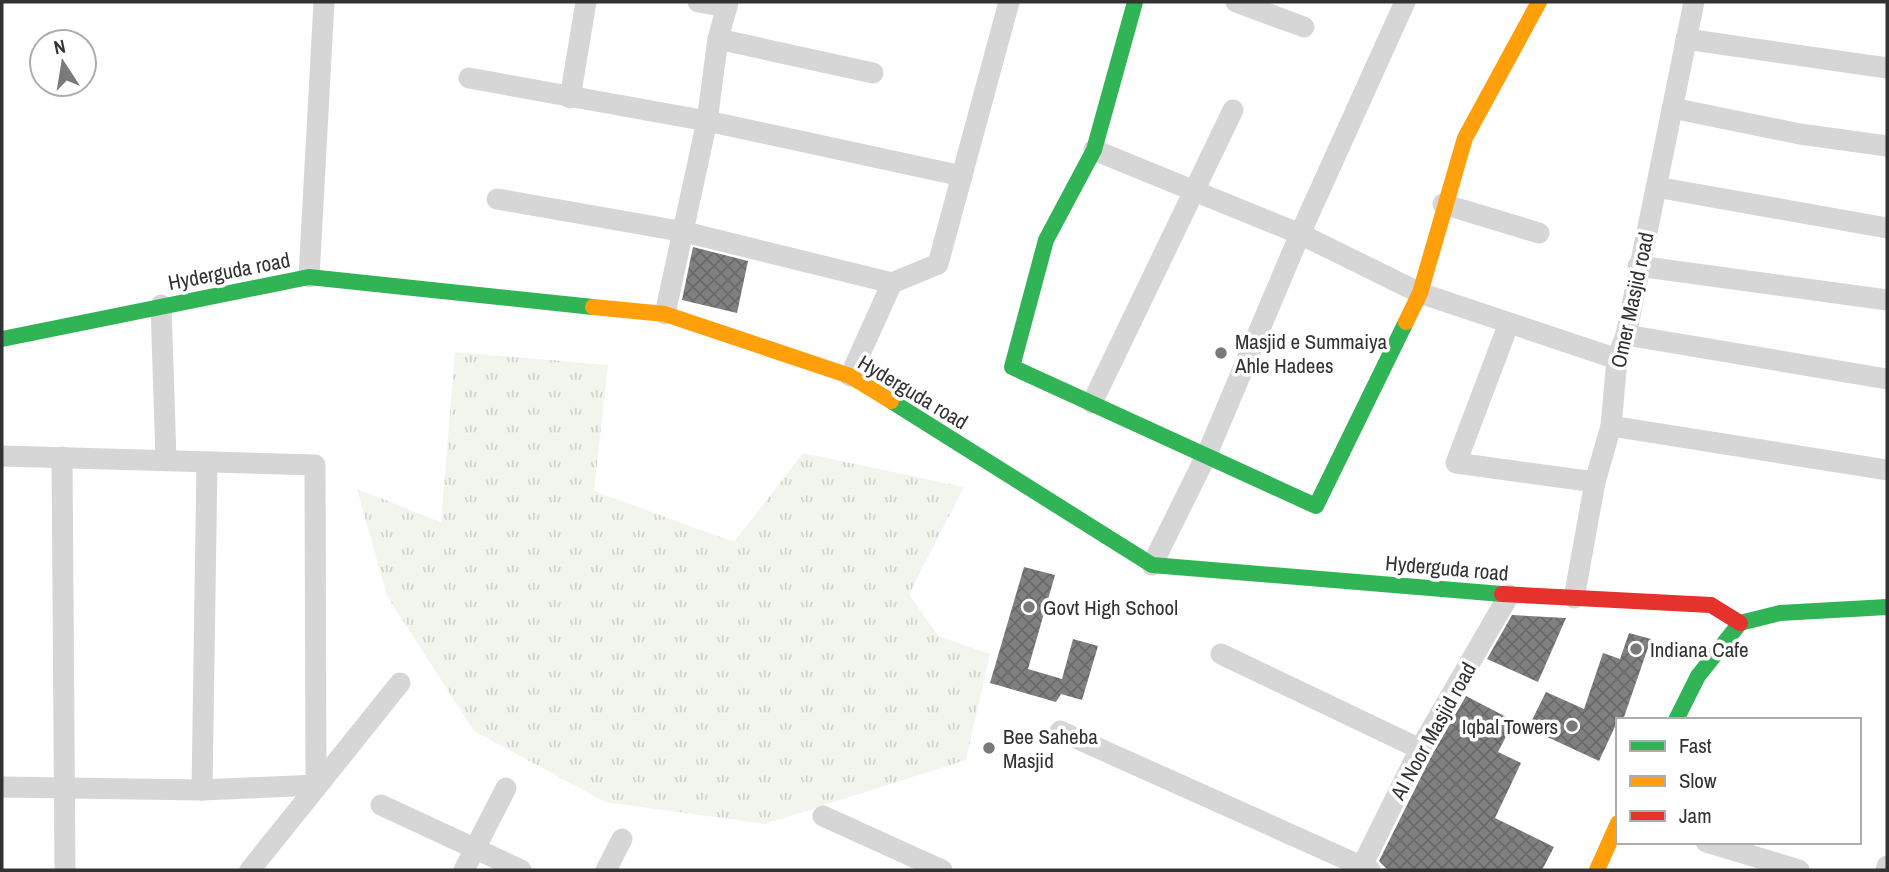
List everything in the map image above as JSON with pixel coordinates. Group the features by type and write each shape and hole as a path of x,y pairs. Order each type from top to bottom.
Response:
{"street":[{"path":"309,277 324,2"},
{"path":"570,98 586,2"},
{"path":"665,314 685,232 727,5 698,2"},
{"path":"497,199 685,232 892,283 938,264 1009,2"},
{"path":"1135,2 1094,150 1046,240 1012,367 1316,506 1420,293 1465,138 1539,2"},
{"path":"1236,2 1304,27"},
{"path":"1152,565 1207,454 1300,234 1405,2"},
{"name":"Omer Masjid road","path":"1574,598 1595,482 1611,426 1617,359 1626,335 1694,2"},
{"path":"719,39 873,73"},
{"path":"1686,39 1887,68"},
{"path":"469,78 707,121 962,176"},
{"path":"1672,108 1887,146"},
{"path":"1092,403 1233,110"},
{"path":"1094,150 1300,234 1420,293 1617,359"},
{"path":"1656,187 1887,228"},
{"path":"1444,204 1539,233"},
{"path":"1638,266 1887,300"},
{"name":"Hyderguda road","path":"2,339 309,277 362,285 665,314 850,376 1152,565 1509,595 1711,605 1740,622"},
{"path":"850,376 892,283"},
{"path":"161,305 166,460"},
{"path":"1509,323 1457,463 1595,482"},
{"path":"1626,335 1887,379"},
{"path":"1611,426 1887,470"},
{"path":"2,456 315,465 316,785"},
{"path":"62,457 65,870"},
{"path":"201,790 207,462"},
{"name":"AI Noor Masjid road","path":"1364,869 1420,749 1509,595"},
{"path":"1677,718 1698,677 1740,622 1780,614 1887,607"},
{"path":"1221,654 1420,749"},
{"path":"250,870 400,683"},
{"path":"1060,732 1364,869"},
{"path":"2,787 201,790 316,785"},
{"path":"464,870 506,788"},
{"path":"381,805 521,870"},
{"path":"823,816 943,870"},
{"path":"1597,870 1616,827"},
{"path":"606,870 622,839"},
{"path":"1713,844 1799,870"}],"green space":[{"path":"455,352 608,365 594,491 734,542 803,453 964,487 909,594 938,636 990,654 966,760 765,824 605,802 474,731 387,596 357,489 441,522"}],"building":[{"path":"693,247 748,261 737,313 682,300"},
{"name":"Govt High School","path":"1024,567 1055,575 1028,669 1062,679 1073,639 1098,646 1082,700 1061,694 1056,702 990,683"},
{"path":"1512,615 1566,618 1538,682 1487,659"},
{"path":"1629,633 1651,639 1624,718 1616,718 1616,724 1599,761 1528,728 1546,692 1584,709 1603,653 1620,659"},
{"path":"1466,696 1514,721 1498,752 1521,763 1495,818 1554,847 1542,870 1388,870 1379,861 1432,755"}],"traffic: fast":[{"path":"1135,2 1094,150 1046,240 1012,367 1316,506 1406,322"},
{"path":"2,339 309,277 593,307"},
{"path":"891,401 1152,565 1502,594"},
{"path":"1740,623 1780,613 1887,607"},
{"path":"1677,718 1698,676 1740,623"}],"traffic: slow":[{"path":"1406,322 1420,293 1465,138 1539,2"},
{"path":"593,307 665,314 850,376 891,401"},
{"path":"1597,870 1616,827"}],"traffic: jam":[{"path":"1502,594 1711,605 1740,623"}],"place":[{"name":"Masjid e Summaiya Ahle Hadees","path":"1221,353"},
{"name":"Govt High School","path":"1029,607"},
{"name":"Indiana Cafe","path":"1636,649"},
{"name":"Iqbal Towers","path":"1572,726"},
{"name":"Bee Saheba Masjid","path":"989,748"}]}
